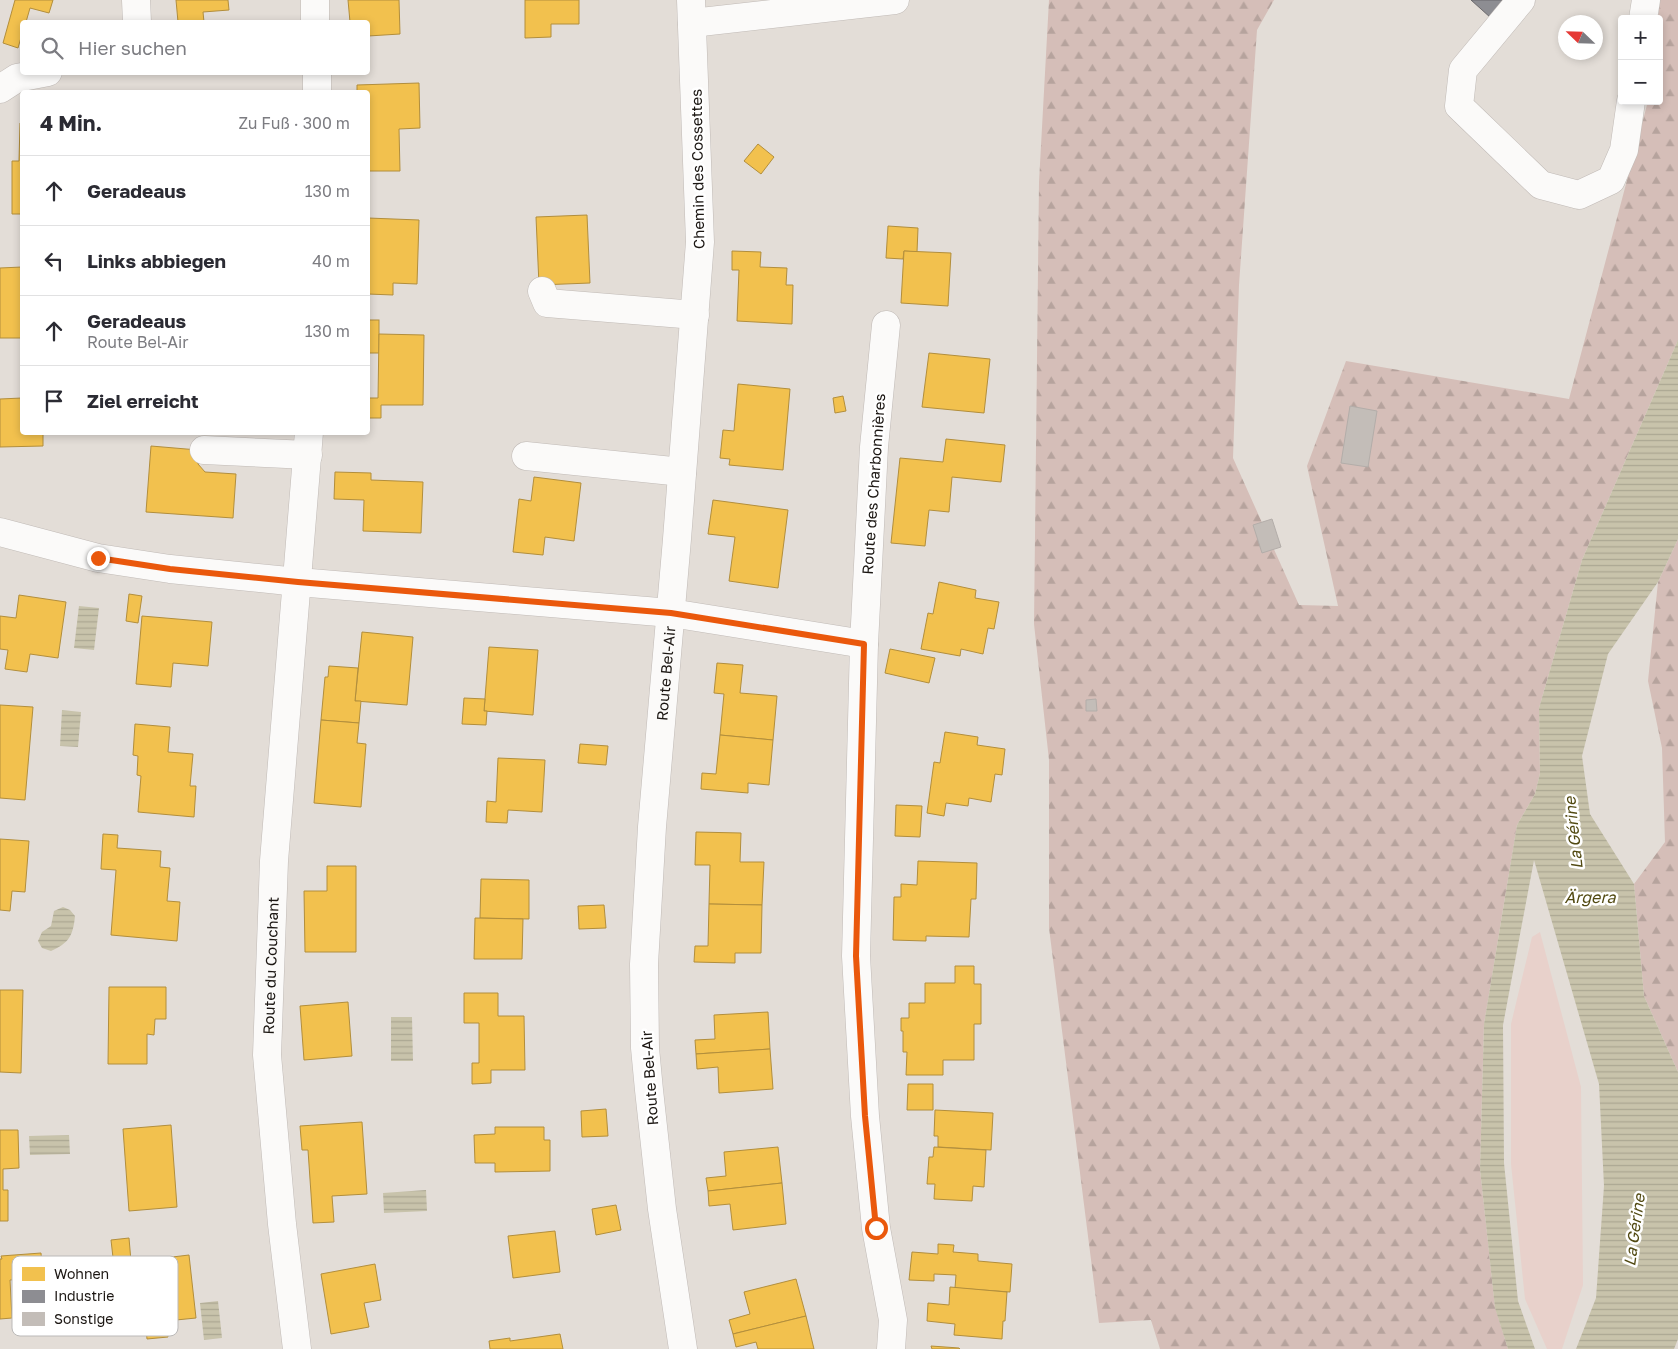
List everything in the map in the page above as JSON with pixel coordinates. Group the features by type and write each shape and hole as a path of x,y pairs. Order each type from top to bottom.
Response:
{"street":[{"path":"136,0 137,20"},
{"path":"315,0 316,20"},
{"name":"Chemin des Cossettes","path":"671,613 700,242 692,11 895,0"},
{"path":"1521,0 1463,70 1459,106 1540,185 1580,195 1611,180 1624,150 1630,105"},
{"path":"1644,15 1646,0"},
{"path":"0,89 17,78 32,75"},
{"path":"317,75 317,90"},
{"path":"542,291 547,303 695,315"},
{"name":"Route des Charbonnières","path":"886,325 874,447 864,644 856,956 865,1116 876,1228 893,1320 891,1349"},
{"path":"204,450 308,444"},
{"name":"Route du Couchant","path":"298,1349 282,1224 267,1055 274,861 308,444"},
{"path":"526,456 682,472"},
{"name":"Route Bel-Air","path":"0,532 98,558 170,569 298,582 671,613 652,827 644,964 645,1048 662,1209 683,1349"},
{"path":"671,613 864,644"}],"shaded area":[{"path":"1540,932 1581,1087 1583,1285 1562,1349 1547,1349 1525,1299 1511,1164 1511,1024 1532,937"}],"green space":[{"path":"1049,0 1274,0 1257,30 1239,285 1233,458 1299,605 1338,606 1307,466 1346,361 1569,399 1647,105 1663,105 1663,15 1658,15 1660,0 1678,0 1678,340 1582,560 1539,708 1540,773 1535,794 1517,825 1484,1024 1480,1169 1495,1307 1508,1349 1160,1349 1151,1320 1099,1323 1049,928 1049,760 1034,624 1039,182"},
{"path":"1678,539 1678,1072 1644,996 1634,884 1665,842 1662,748 1648,681 1658,582"}],"water":[{"name":"Ärgera","path":"1678,340 1678,539 1658,582 1608,654 1582,756 1590,814 1634,884 1644,996 1678,1072 1678,1339 1674,1349 1576,1349 1596,1298 1604,1186 1599,1084 1534,860 1503,1025 1504,1163 1518,1301 1535,1349 1508,1349 1495,1308 1480,1169 1484,1024 1517,825 1535,794 1540,773 1539,708 1582,560"},
{"path":"79,606 99,608 94,650 74,648"},
{"path":"62,710 81,712 78,747 60,746"},
{"path":"63,907 70,910 75,916 69,938 62,945 51,951 42,948 38,941 42,932 51,926 54,911"},
{"path":"391,1017 412,1017 413,1061 391,1061"},
{"path":"69,1135 70,1154 30,1155 29,1136"},
{"path":"426,1190 427,1211 384,1213 383,1193"},
{"path":"218,1301 222,1338 204,1340 200,1303"}],"building: Wohnen":[{"path":"15,0 53,0 49,13 30,8 27,20 20,20 18,48 3,43"},
{"path":"176,0 228,0 229,10 203,12 204,20 178,20"},
{"path":"348,0 399,0 400,34 370,36 370,20 350,20"},
{"path":"525,0 579,0 579,24 551,24 551,37 525,38"},
{"path":"419,83 420,128 399,129 400,171 370,171 370,90 357,90 357,85"},
{"path":"20,123 20,214 12,214 12,161 19,161"},
{"path":"758,144 774,157 761,174 744,161"},
{"path":"587,215 590,283 539,285 536,217"},
{"path":"370,218 419,220 417,284 393,283 393,295 370,294"},
{"path":"888,226 918,228 917,252 904,251 903,259 886,258"},
{"path":"732,251 761,252 760,267 787,268 786,285 793,285 792,324 737,321 739,270 732,270"},
{"path":"904,251 951,253 948,306 901,303"},
{"path":"20,267 20,338 0,338 0,268"},
{"path":"370,320 379,320 379,353 370,353"},
{"path":"379,334 424,335 423,405 381,405 381,418 370,418 370,398 378,398"},
{"path":"929,353 990,359 984,413 922,407"},
{"path":"738,384 790,389 783,470 729,465 730,459 720,458 723,430 734,431"},
{"path":"843,396 846,411 835,413 833,398"},
{"path":"20,398 20,435 43,435 43,446 0,447 0,399"},
{"path":"946,439 1005,445 1001,482 952,477 949,512 929,510 925,546 891,543 900,458 943,462"},
{"path":"151,446 198,450 198,464 205,472 236,474 233,518 146,512"},
{"path":"335,472 371,473 371,480 423,482 421,533 363,531 364,500 334,499"},
{"path":"534,477 581,483 574,541 545,537 543,555 513,552 519,499 531,501"},
{"path":"713,500 788,510 778,588 729,581 735,537 708,534"},
{"path":"939,582 976,590 975,598 999,602 994,629 988,628 983,654 961,649 960,656 921,649 928,613 933,614"},
{"path":"129,594 142,596 138,623 126,621"},
{"path":"19,595 66,602 58,658 30,654 27,672 5,669 8,650 0,649 0,616 16,618"},
{"path":"142,616 212,622 208,666 173,663 171,687 136,684"},
{"path":"362,632 413,637 407,705 355,701"},
{"path":"489,647 538,650 533,715 484,711"},
{"path":"890,649 935,658 929,683 885,673"},
{"path":"717,663 743,665 740,693 777,696 773,740 720,735 724,694 714,693"},
{"path":"329,666 358,668 355,701 361,701 359,723 321,720 325,677 328,677"},
{"path":"464,698 485,699 484,711 487,711 486,725 462,724"},
{"path":"0,705 33,707 25,800 0,798"},
{"path":"321,720 359,723 357,743 366,744 361,807 314,803"},
{"path":"135,724 170,727 168,752 193,754 190,786 196,786 194,817 138,812 141,776 137,775 138,756 133,755"},
{"path":"945,732 978,737 977,745 1005,749 1002,775 995,774 991,802 969,798 968,806 946,803 944,816 927,813 934,762 940,763"},
{"path":"720,735 773,740 769,785 748,783 748,793 701,789 702,773 716,774"},
{"path":"580,744 608,746 606,765 578,763"},
{"path":"498,758 545,760 542,812 508,810 507,823 486,822 487,801 496,802"},
{"path":"896,805 922,806 920,837 895,836"},
{"path":"696,832 741,833 740,862 764,862 762,905 709,904 710,865 695,865"},
{"path":"103,834 118,835 117,848 161,851 160,867 170,868 167,901 180,902 177,941 111,935 116,870 101,869"},
{"path":"0,839 29,841 25,892 12,891 10,911 0,910"},
{"path":"918,861 977,863 976,899 971,899 969,937 926,936 926,941 893,940 894,897 901,897 901,884 917,885"},
{"path":"327,866 356,866 356,952 305,952 304,891 327,891"},
{"path":"481,879 529,880 529,919 480,918"},
{"path":"709,904 762,905 761,953 735,953 735,963 694,962 695,946 708,946"},
{"path":"604,905 606,928 579,929 578,906"},
{"path":"475,918 523,919 522,959 474,959"},
{"path":"955,966 974,966 974,984 981,984 981,1024 974,1024 974,1060 943,1060 943,1075 906,1075 907,1052 903,1052 901,1018 909,1018 909,1003 925,1003 925,983 955,983"},
{"path":"109,987 166,987 166,1019 155,1019 154,1035 147,1034 147,1064 108,1064"},
{"path":"0,990 23,990 21,1073 0,1072"},
{"path":"464,993 498,993 498,1016 524,1016 525,1070 491,1070 491,1083 472,1084 472,1063 479,1063 479,1023 464,1023"},
{"path":"348,1002 352,1056 304,1060 300,1006"},
{"path":"768,1012 770,1049 696,1054 695,1040 715,1039 714,1015"},
{"path":"770,1049 773,1089 719,1093 718,1067 697,1069 696,1054"},
{"path":"908,1084 933,1084 933,1110 907,1110"},
{"path":"606,1109 608,1136 582,1137 581,1111"},
{"path":"935,1110 993,1113 991,1150 938,1147 938,1136 934,1136"},
{"path":"362,1122 367,1194 332,1196 334,1222 313,1223 308,1150 302,1150 300,1126"},
{"path":"171,1125 177,1207 129,1211 123,1129"},
{"path":"495,1127 544,1127 544,1140 550,1140 550,1171 495,1172 495,1163 475,1163 474,1135 495,1134"},
{"path":"0,1130 18,1130 19,1168 3,1169 3,1190 8,1190 8,1221 0,1221"},
{"path":"778,1147 782,1183 708,1191 706,1178 726,1176 724,1152"},
{"path":"934,1147 986,1150 984,1187 973,1186 972,1201 934,1199 935,1184 927,1184 929,1157 933,1157"},
{"path":"782,1183 786,1224 733,1230 730,1204 709,1206 708,1191"},
{"path":"616,1205 621,1230 596,1235 592,1209"},
{"path":"555,1231 560,1272 513,1278 508,1236"},
{"path":"129,1238 131,1256 113,1256 111,1240"},
{"path":"938,1244 954,1245 953,1252 978,1254 978,1261 1012,1264 1010,1292 955,1288 956,1275 934,1274 934,1281 909,1280 912,1252 938,1254"},
{"path":"41,1253 41,1256 12,1256 12,1280 10,1280 12,1318 0,1319 0,1259 2,1259 1,1256"},
{"path":"189,1255 196,1318 178,1320 178,1256"},
{"path":"375,1264 381,1300 364,1303 369,1327 331,1334 321,1274"},
{"path":"796,1279 806,1316 733,1334 729,1320 750,1314 744,1292"},
{"path":"950,1287 1007,1292 1002,1339 954,1335 955,1324 927,1321 928,1303 949,1305"},
{"path":"806,1316 814,1349 758,1349 756,1342 736,1347 733,1334"},
{"path":"560,1334 563,1349 490,1349 489,1341 510,1338 510,1341"},
{"path":"147,1336 168,1337 147,1339"},
{"path":"931,1346 959,1348 960,1349 932,1349"}],"building: Industrie":[{"path":"1471,0 1507,0 1491,18"}],"building: Sonstige":[{"path":"1350,406 1377,411 1368,467 1341,463"},
{"path":"1272,519 1281,547 1262,553 1253,525"},
{"path":"1096,699 1097,711 1086,711 1086,700"}],"route":[{"path":"98,558 170,569 298,582 671,613 864,644 856,956 865,1116 876,1228"}],"water label":[{"name":"La Gérine","path":"1573,833"},
{"name":"La Gérine","path":"1634,1230"}]}
